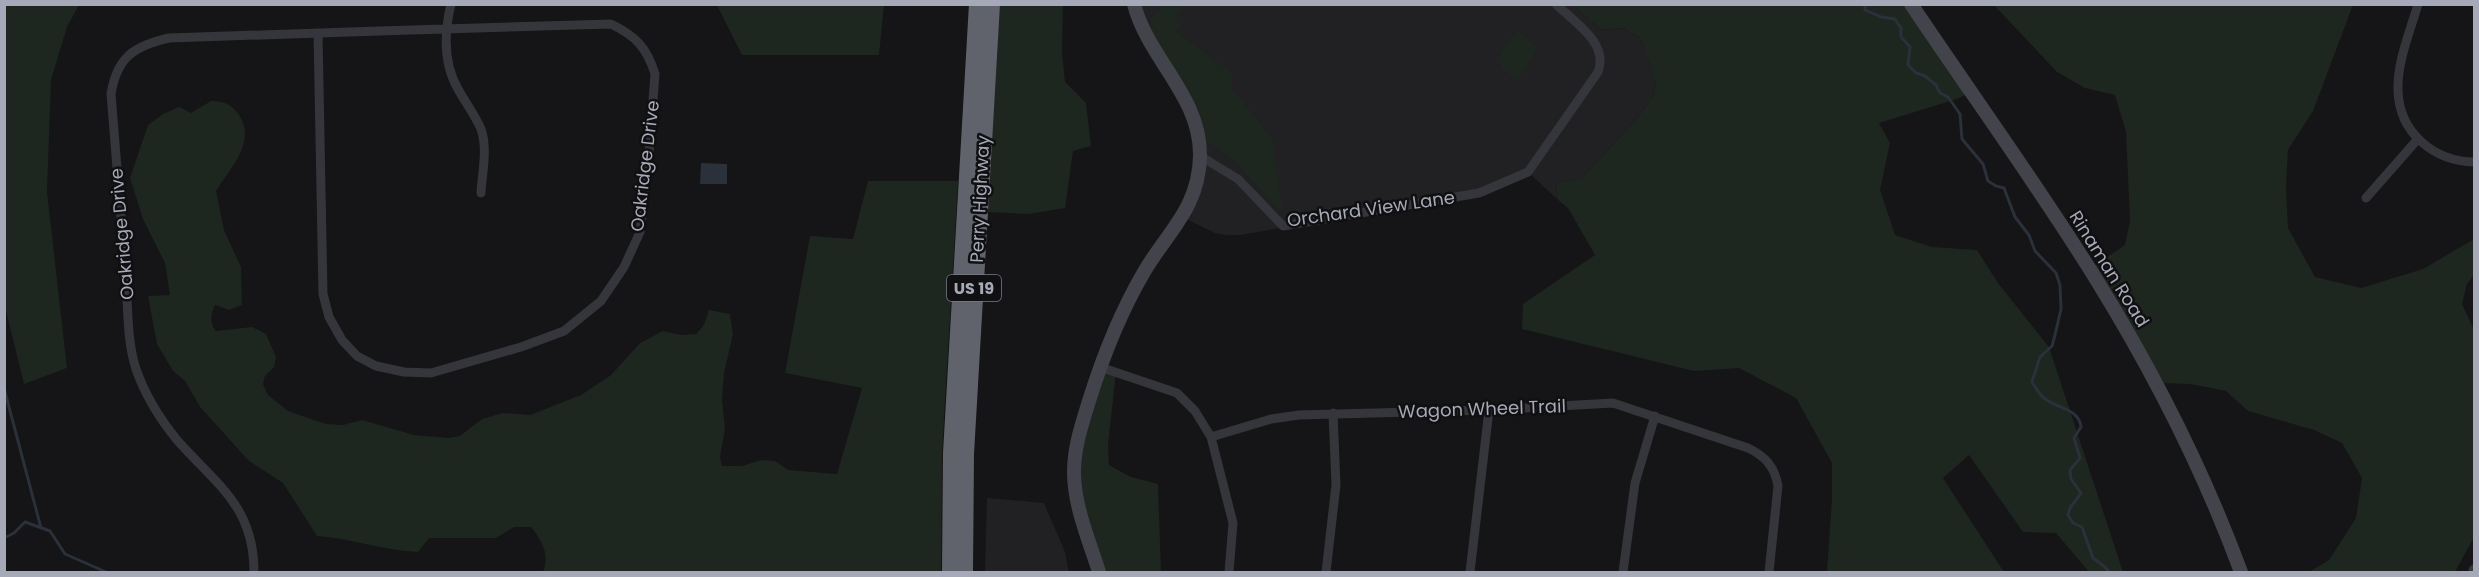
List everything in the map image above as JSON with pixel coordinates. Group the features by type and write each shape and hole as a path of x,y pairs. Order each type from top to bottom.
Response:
{"highway":[{"name":"Perry Highway","path":"951,573 952,453 978,4"},
{"name":"Perry Highway","path":"964,573 965,454 991,4"}],"street":[{"path":"451,4 445,28 449,69 482,136 481,193"},
{"name":"Orchard View Lane","path":"1200,156 1238,178 1283,226 1479,193 1528,172 1593,81 1602,63 1597,44 1556,4"},
{"name":"Rinaman Road","path":"1911,4 2055,216 2128,332 2191,454 2241,573"},
{"path":"2418,4 2401,67 2398,90 2403,114 2417,140 2448,158 2475,162"},
{"path":"1099,573 1078,503 1074,473 1077,442 1100,367 1118,319 1144,271 1189,206 1200,156 1195,118 1185,97 1145,36 1137,6"},
{"name":"Oakridge Drive","path":"254,573 252,546 237,507 226,489 177,440 159,416 146,394 136,368 129,320 111,94 113,80 121,63 132,52 146,43 169,38 445,28 611,24 629,33 643,47 655,74 646,184 640,232 624,267 601,301 564,331 521,347 431,373 404,372 376,366 357,356 342,340 329,317 323,294 318,33"},
{"path":"2366,198 2417,140"},
{"path":"1100,367 1177,393 1195,411 1211,437 1233,523 1229,573"},
{"name":"Wagon Wheel Trail","path":"1211,437 1283,417 1333,413 1489,410 1613,403 1748,448 1762,455 1771,465 1776,476 1778,496 1769,573"},
{"path":"1470,573 1489,410"},
{"path":"1326,573 1336,485 1333,413"},
{"path":"1623,573 1635,483 1655,416"}],"shaded area":[{"path":"1142,4 1573,5 1601,30 1624,28 1641,39 1656,81 1653,96 1637,118 1582,178 1556,183 1558,200 1528,172 1479,193 1240,235 1226,235 1215,233 1182,217 1199,140 1135,8"},
{"path":"4,5 79,5 67,27 51,80 47,192 67,368 24,384 4,303"},
{"path":"717,5 884,5 879,55 742,55"},
{"path":"998,5 1063,5 1062,51 1065,82 1086,103 1091,146 1073,151 1065,208 1029,214 986,212"},
{"path":"1163,5 1184,5 1175,20 1182,25 1176,32 1232,72 1232,88 1272,138 1283,214 1232,159 1207,142 1198,107 1151,32 1151,19"},
{"path":"1573,5 1911,5 1971,92 1957,99 1879,123 1890,143 1880,190 1895,235 1932,247 1977,250 1998,283 2049,347 2123,572 2089,572 2056,533 2023,532 1969,455 1943,478 2004,572 1827,572 1832,463 1796,398 1739,368 1694,371 1522,329 1523,304 1595,255 1568,208 1558,200 1556,183 1582,178 1637,118 1653,96 1656,82 1641,39 1624,28 1601,30"},
{"path":"1994,5 2353,5 2313,111 2288,150 2286,188 2288,228 2315,277 2361,288 2423,269 2474,239 2474,275 2467,284 2462,304 2474,330 2474,537 2455,572 2309,572 2329,560 2356,518 2362,478 2342,443 2314,430 2248,411 2226,391 2191,384 2156,383 2089,269 2125,245 2130,221 2126,132 2115,95 2085,88 2057,72"},
{"path":"1517,30 1538,48 1518,80 1503,70 1498,61 1506,43"},
{"path":"211,101 233,108 244,125 245,135 240,155 216,191 224,230 241,267 242,305 229,310 215,305 211,318 212,325 216,331 252,327 266,334 276,357 274,367 265,376 263,384 268,395 288,411 326,424 343,425 362,420 414,435 448,438 460,436 482,419 503,413 530,415 581,395 611,375 640,343 663,331 681,335 696,334 704,325 709,310 730,314 733,334 724,373 722,399 725,429 720,457 722,466 742,466 761,460 775,461 788,470 837,474 862,388 785,373 810,236 853,239 868,181 958,181 942,453 941,572 543,572 546,559 544,548 531,527 514,527 496,538 429,538 418,552 317,536 283,483 249,461 200,407 185,381 173,371 157,344 148,296 170,295 165,263 143,219 130,178 148,125 163,114 179,107 191,113"},
{"path":"701,163 727,164 727,184 700,184"},
{"path":"1100,367 1116,372 1108,445 1109,465 1131,477 1158,484 1161,572 1099,572 1074,473"},
{"path":"987,498 1044,503 1065,552 1069,572 985,572"}],"waterway":[{"path":"1865,4 1865,10 1881,17 1895,19 1901,28 1901,37 1910,47 1908,65 1916,73 1925,76 1936,85 1940,93 1948,97 1960,114 1962,139 1983,164 1988,181 2004,188 2015,217 2029,235 2035,251 2056,273 2060,285 2061,309 2052,346 2040,357 2032,382 2044,398 2072,412 2079,421 2081,427 2074,438 2080,458 2070,470 2071,479 2081,493 2070,508 2068,515 2073,523 2082,527 2093,558 2109,572"},
{"path":"4,388 41,528"},
{"path":"4,538 14,533 25,522 50,531 65,554 106,572"}]}
